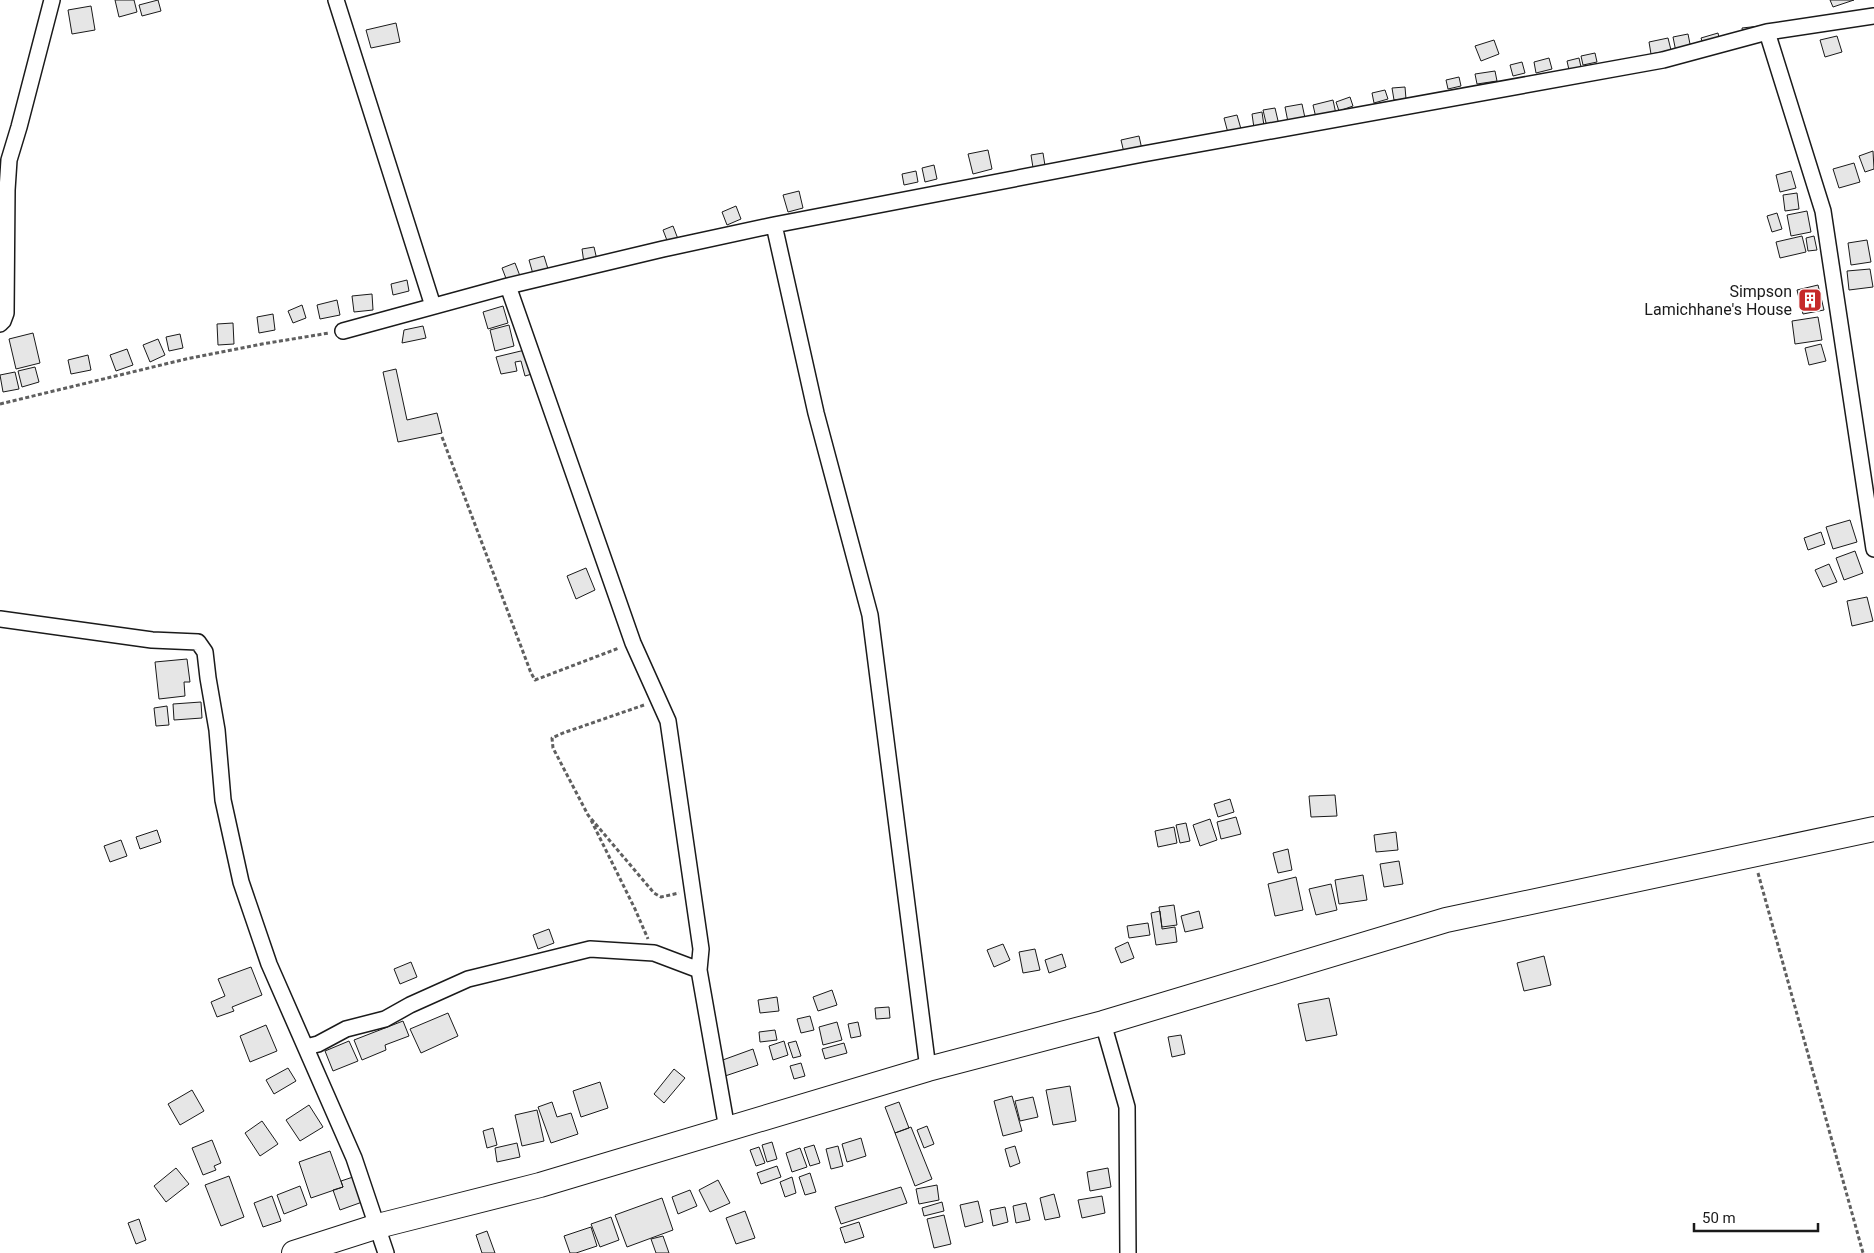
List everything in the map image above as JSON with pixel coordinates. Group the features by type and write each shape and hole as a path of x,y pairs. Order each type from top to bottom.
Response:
{"main road":[{"path":"294,1253 378,1226 540,1185 928,1069 1103,1023 1446,920 1874,829"}],"street":[{"path":"0,324 6,312 9,160 52,0"},
{"path":"336,0 433,306"},
{"path":"343,331 508,286 662,249 852,208 1663,60 1767,32 1874,16"},
{"path":"1767,32 1823,211 1874,549"},
{"path":"774,225 816,413 870,614 928,1069"},
{"path":"508,286 632,643 668,721 701,949 699,970 727,1129"},
{"path":"0,619 125,636 198,642 203,646 206,652 208,678 217,730 223,800 241,882 269,964 354,1158 386,1253"},
{"path":"306,1048 318,1044 346,1029 385,1019 410,1005 468,980 590,950 610,949 654,953 699,970"},
{"path":"1103,1023 1127,1107 1128,1253"}],"path":[{"path":"0,404 186,358 343,331"},
{"path":"442,437 535,680 632,643"},
{"path":"654,953 635,909 553,748 552,738 658,700"},
{"path":"588,815 654,893 660,896 693,890"},
{"path":"1753,854 1863,1253"}],"building":[{"path":"115,0 134,0 137,12 119,17"},
{"path":"158,0 161,11 142,16 139,5"},
{"path":"1830,0 1854,0 1833,7"},
{"path":"91,6 95,30 72,34 68,10"},
{"path":"396,23 400,42 371,48 366,30"},
{"path":"1760,26 1761,34 1743,35 1742,28"},
{"path":"1718,33 1720,42 1704,47 1701,38"},
{"path":"1688,34 1691,49 1676,52 1673,37"},
{"path":"1837,36 1842,52 1825,57 1820,40"},
{"path":"1668,38 1671,50 1651,54 1649,42"},
{"path":"1494,40 1499,54 1481,61 1475,46"},
{"path":"1595,53 1597,62 1583,65 1581,56"},
{"path":"1549,58 1552,69 1536,73 1534,62"},
{"path":"1579,58 1581,67 1569,70 1567,61"},
{"path":"1522,62 1525,73 1513,76 1510,65"},
{"path":"1495,71 1497,81 1477,84 1475,74"},
{"path":"1459,77 1461,86 1448,89 1446,80"},
{"path":"1405,87 1406,99 1394,100 1392,88"},
{"path":"1385,90 1388,99 1374,103 1372,93"},
{"path":"1350,97 1353,106 1339,111 1336,102"},
{"path":"1333,100 1336,114 1316,118 1313,105"},
{"path":"1302,104 1305,118 1288,122 1285,107"},
{"path":"1275,108 1279,125 1267,127 1263,110"},
{"path":"1262,112 1264,126 1254,128 1252,114"},
{"path":"1237,115 1241,129 1228,133 1224,118"},
{"path":"1139,136 1143,154 1125,157 1121,140"},
{"path":"988,150 992,169 973,174 968,154"},
{"path":"1873,151 1874,169 1865,172 1859,156"},
{"path":"1043,153 1046,172 1034,174 1031,155"},
{"path":"1854,163 1860,182 1839,188 1833,169"},
{"path":"934,165 937,179 925,182 922,168"},
{"path":"916,171 918,182 904,185 902,174"},
{"path":"1791,171 1796,188 1780,192 1776,175"},
{"path":"799,191 803,208 788,212 783,195"},
{"path":"1797,193 1799,209 1785,211 1783,195"},
{"path":"736,206 741,219 727,225 722,212"},
{"path":"1807,211 1811,232 1791,236 1787,215"},
{"path":"1777,213 1782,229 1772,232 1767,216"},
{"path":"673,226 678,239 668,243 663,230"},
{"path":"1802,236 1806,252 1780,258 1776,242"},
{"path":"1814,236 1817,250 1808,251 1806,238"},
{"path":"1867,240 1871,262 1851,265 1848,243"},
{"path":"594,247 597,260 584,263 582,249"},
{"path":"544,256 548,269 533,274 529,260"},
{"path":"515,263 520,276 507,281 502,268"},
{"path":"1870,269 1873,287 1849,290 1847,271"},
{"path":"407,280 409,291 393,295 391,284"},
{"name":"Simpson Lamichhane's House","path":"1818,285 1824,310 1803,314 1797,290"},
{"path":"372,294 373,310 354,312 352,296"},
{"path":"337,300 340,315 320,319 317,305"},
{"path":"302,305 306,318 293,323 288,311"},
{"path":"503,306 508,323 488,329 483,312"},
{"path":"273,314 275,330 259,333 257,317"},
{"path":"1818,317 1822,340 1795,344 1792,321"},
{"path":"233,323 234,344 218,345 217,324"},
{"path":"509,325 514,346 495,351 490,330"},
{"path":"423,326 426,338 402,343 404,330"},
{"path":"33,333 40,363 16,369 9,339"},
{"path":"180,334 183,348 169,351 166,337"},
{"path":"158,339 165,355 150,362 143,345"},
{"path":"1821,344 1826,361 1809,365 1805,348"},
{"path":"127,349 133,365 116,371 110,355"},
{"path":"525,350 532,374 525,376 521,361 515,362 517,371 501,374 496,357"},
{"path":"88,355 91,370 71,374 68,360"},
{"path":"35,367 39,382 22,387 18,371"},
{"path":"396,369 407,420 437,413 442,433 398,442 383,372"},
{"path":"15,372 19,389 3,392 0,375"},
{"path":"1850,520 1857,542 1833,549 1826,527"},
{"path":"1821,532 1825,544 1808,550 1804,538"},
{"path":"1855,551 1863,573 1844,580 1836,558"},
{"path":"1829,564 1837,582 1823,587 1815,570"},
{"path":"586,568 595,590 576,599 567,576"},
{"path":"1867,597 1873,621 1852,626 1847,601"},
{"path":"187,659 190,682 184,682 185,696 159,699 155,662"},
{"path":"201,702 202,718 174,720 173,704"},
{"path":"167,706 169,725 156,726 154,708"},
{"path":"1335,795 1337,816 1311,817 1309,796"},
{"path":"1230,799 1234,812 1218,817 1214,804"},
{"path":"1236,817 1241,834 1221,839 1217,822"},
{"path":"1210,819 1217,840 1200,846 1193,825"},
{"path":"1186,823 1190,841 1180,843 1176,825"},
{"path":"1174,827 1177,843 1158,847 1155,831"},
{"path":"157,830 161,842 140,849 136,837"},
{"path":"1396,832 1398,850 1376,852 1374,835"},
{"path":"121,840 127,856 110,862 104,846"},
{"path":"1288,849 1292,870 1278,873 1273,853"},
{"path":"1399,861 1403,884 1384,887 1380,864"},
{"path":"1363,875 1367,900 1339,904 1335,880"},
{"path":"1296,877 1303,910 1275,916 1268,884"},
{"path":"1331,884 1337,910 1316,915 1309,889"},
{"path":"1174,905 1177,925 1162,927 1159,907"},
{"path":"1160,911 1162,929 1175,927 1177,942 1156,945 1151,913"},
{"path":"1199,911 1203,928 1185,932 1181,916"},
{"path":"1148,923 1150,935 1129,938 1127,926"},
{"path":"549,929 554,943 538,949 533,935"},
{"path":"1128,942 1134,958 1121,963 1115,948"},
{"path":"1003,944 1010,960 994,967 987,950"},
{"path":"1035,949 1040,970 1023,973 1019,952"},
{"path":"1062,954 1066,967 1049,973 1045,960"},
{"path":"1544,956 1551,985 1524,991 1517,963"},
{"path":"411,962 417,977 400,984 394,969"},
{"path":"251,967 262,995 232,1007 234,1011 217,1017 211,1002 225,996 218,979"},
{"path":"832,990 837,1005 818,1011 813,997"},
{"path":"777,997 779,1011 760,1013 758,1000"},
{"path":"1329,998 1337,1035 1306,1041 1298,1004"},
{"path":"889,1007 890,1018 876,1019 875,1008"},
{"path":"448,1013 458,1036 421,1053 410,1029"},
{"path":"810,1016 814,1030 801,1033 797,1019"},
{"path":"403,1021 409,1036 385,1045 386,1050 362,1060 354,1040"},
{"path":"837,1022 842,1040 823,1045 819,1027"},
{"path":"858,1022 861,1036 851,1038 848,1024"},
{"path":"266,1025 277,1051 250,1062 240,1036"},
{"path":"775,1030 777,1040 760,1042 759,1032"},
{"path":"1181,1035 1185,1054 1172,1057 1168,1037"},
{"path":"349,1041 358,1061 333,1071 325,1051"},
{"path":"784,1041 788,1055 773,1060 769,1046"},
{"path":"796,1041 801,1056 793,1058 788,1043"},
{"path":"844,1043 847,1053 825,1059 822,1049"},
{"path":"753,1049 758,1065 725,1076 720,1061"},
{"path":"801,1063 805,1076 794,1079 790,1066"},
{"path":"288,1068 296,1081 274,1094 266,1080"},
{"path":"674,1069 685,1078 664,1103 654,1094"},
{"path":"600,1082 608,1108 581,1117 573,1091"},
{"path":"1070,1086 1076,1121 1053,1125 1046,1090"},
{"path":"192,1090 204,1111 180,1125 168,1104"},
{"path":"1012,1096 1022,1131 1003,1136 994,1101"},
{"path":"1033,1097 1038,1117 1020,1121 1015,1101"},
{"path":"552,1102 557,1117 571,1113 578,1134 551,1143 538,1107"},
{"path":"899,1102 909,1128 895,1133 885,1107"},
{"path":"309,1105 323,1127 300,1141 286,1120"},
{"path":"537,1110 544,1141 522,1146 515,1115"},
{"path":"262,1121 278,1144 260,1156 245,1133"},
{"path":"927,1126 934,1144 924,1148 917,1130"},
{"path":"911,1127 932,1179 915,1186 895,1133"},
{"path":"493,1128 497,1145 487,1148 483,1131"},
{"path":"861,1138 866,1156 847,1162 842,1144"},
{"path":"212,1140 221,1163 214,1166 216,1170 203,1175 192,1148"},
{"path":"772,1142 777,1159 767,1162 762,1145"},
{"path":"517,1143 520,1157 497,1162 495,1148"},
{"path":"814,1145 820,1163 810,1166 804,1148"},
{"path":"838,1146 843,1166 831,1169 826,1149"},
{"path":"1015,1146 1020,1163 1010,1167 1005,1149"},
{"path":"759,1147 765,1163 756,1166 750,1150"},
{"path":"800,1148 807,1167 792,1172 786,1153"},
{"path":"330,1151 343,1187 311,1198 299,1162"},
{"path":"777,1166 781,1177 761,1184 757,1173"},
{"path":"176,1168 189,1184 166,1202 154,1186"},
{"path":"1108,1168 1111,1187 1090,1191 1087,1172"},
{"path":"810,1173 816,1192 805,1195 799,1177"},
{"path":"229,1176 244,1217 221,1226 205,1185"},
{"path":"356,1176 365,1201 340,1210 333,1190 343,1187 341,1181"},
{"path":"792,1177 796,1193 785,1197 780,1182"},
{"path":"718,1180 730,1203 710,1212 699,1190"},
{"path":"937,1185 939,1200 919,1204 916,1189"},
{"path":"300,1186 307,1205 284,1214 277,1195"},
{"path":"901,1187 907,1203 841,1224 835,1207"},
{"path":"690,1190 697,1206 678,1214 672,1197"},
{"path":"1054,1194 1060,1217 1045,1220 1040,1198"},
{"path":"272,1196 281,1221 263,1227 254,1203"},
{"path":"1102,1196 1105,1213 1082,1218 1078,1200"},
{"path":"662,1198 673,1230 627,1247 615,1215"},
{"path":"978,1201 983,1222 965,1227 960,1205"},
{"path":"942,1202 944,1211 924,1216 922,1208"},
{"path":"1026,1203 1030,1220 1016,1223 1013,1206"},
{"path":"1005,1207 1008,1222 993,1226 990,1210"},
{"path":"745,1211 755,1238 736,1244 726,1218"},
{"path":"944,1215 951,1244 934,1248 927,1219"},
{"path":"611,1217 619,1240 600,1247 591,1224"},
{"path":"139,1219 146,1240 136,1244 128,1223"},
{"path":"859,1222 864,1237 845,1243 840,1228"},
{"path":"591,1227 597,1246 576,1253 570,1253 564,1236"},
{"path":"487,1231 495,1253 482,1253 476,1235"},
{"path":"663,1236 669,1253 656,1253 651,1239"}],"place":[{"name":"Simpson Lamichhane's House","path":"1810,300"}]}
